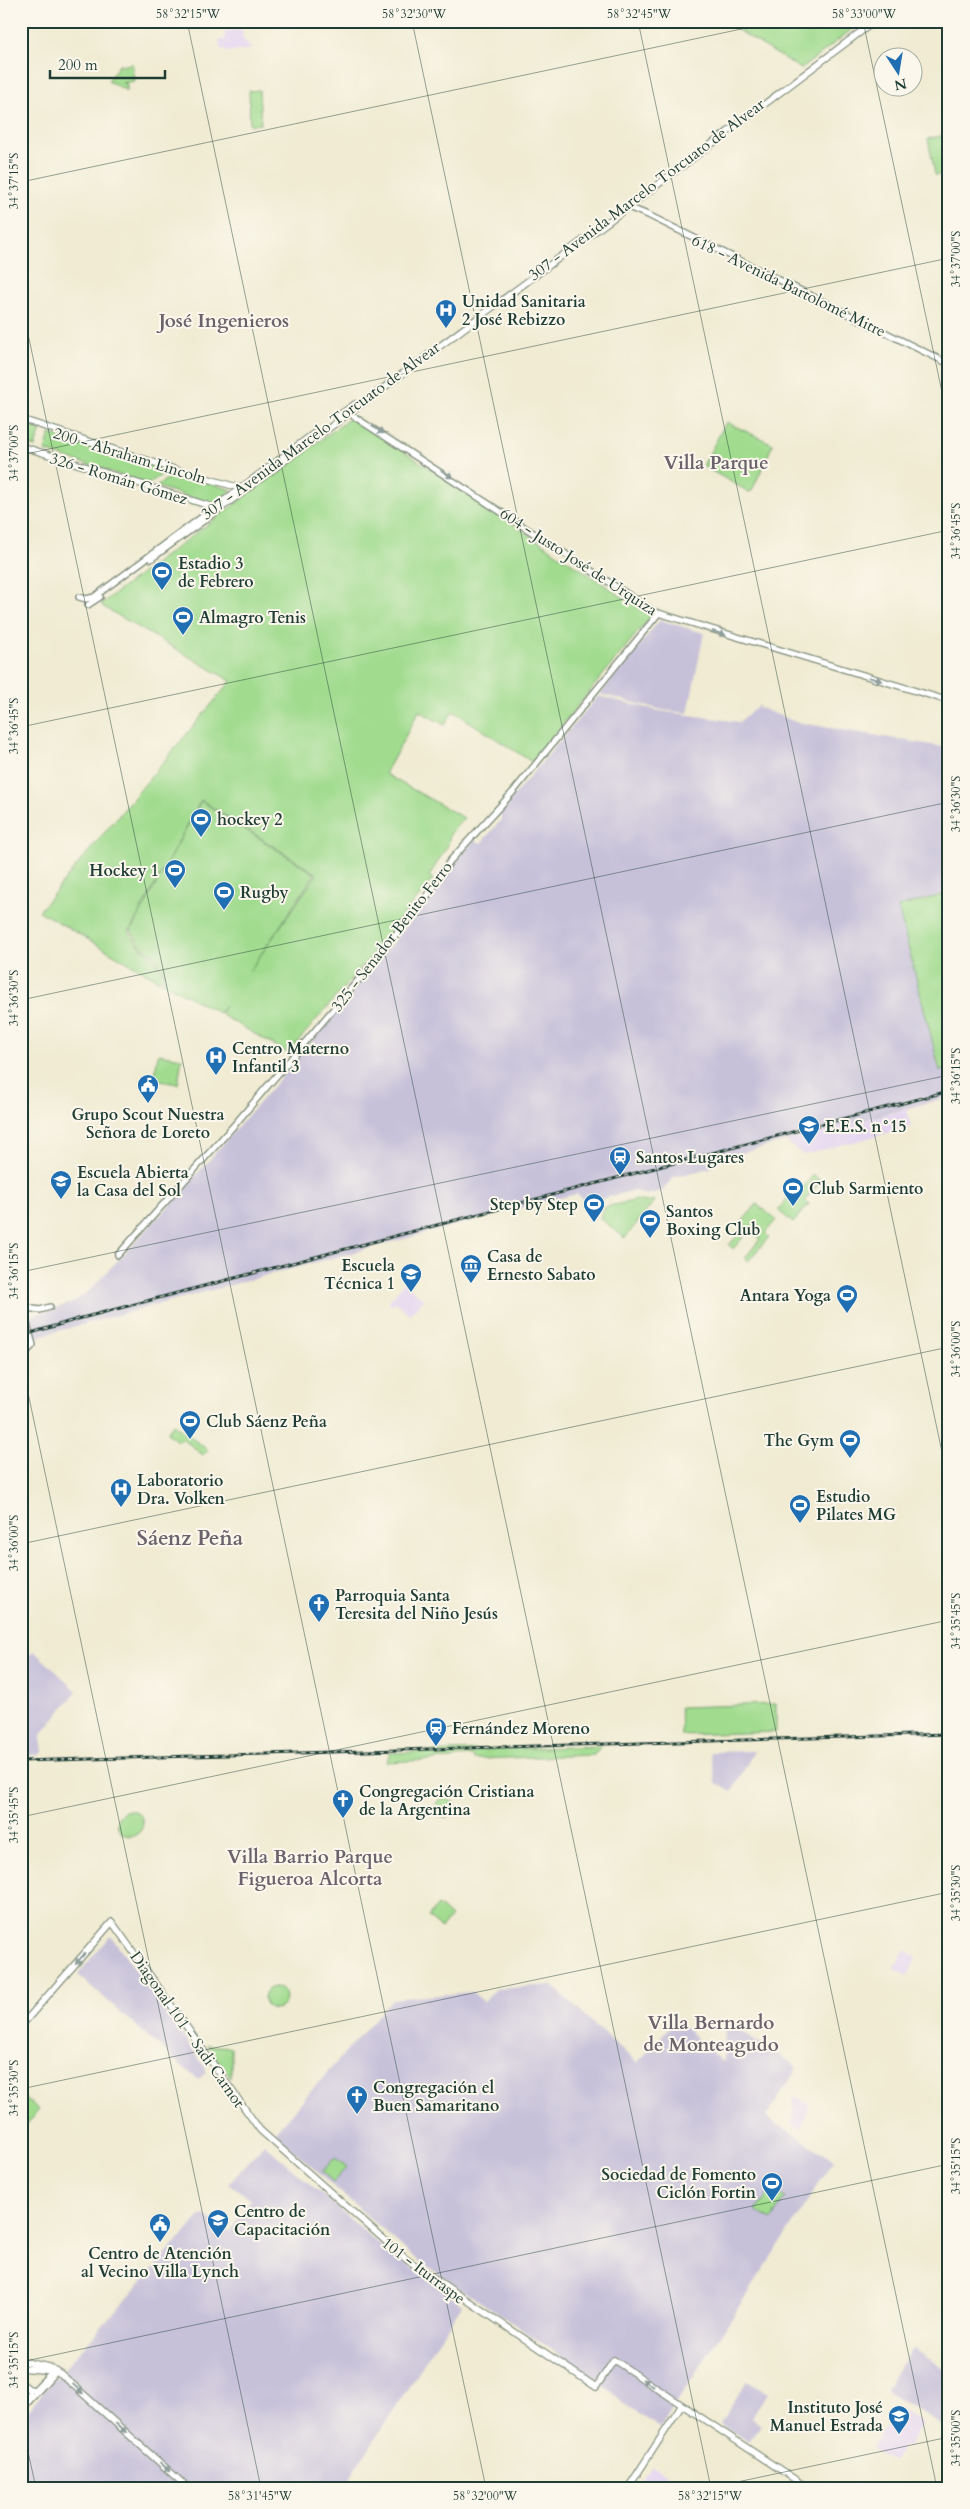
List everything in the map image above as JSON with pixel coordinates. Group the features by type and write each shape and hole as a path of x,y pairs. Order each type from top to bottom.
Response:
{"main road":[{"name":"307 - Avenida Marcelo Torcuato de Alvear","path":"627,207 871,21"},
{"name":"307 - Avenida Marcelo Torcuato de Alvear","path":"88,605 627,207 875,21"},
{"name":"618 - Avenida Bartolomé Mitre","path":"627,207 641,211 949,364"},
{"name":"307 - Avenida Marcelo Torcuato de Alvear","path":"79,597 89,599 98,594 215,510 240,488 347,412"},
{"name":"604 - Justo José de Urquiza","path":"347,412 658,614 949,701"},
{"name":"200 - Abraham Lincoln","path":"21,419 174,469 240,488"},
{"name":"326 - Román Gómez","path":"21,446 215,510"},
{"name":"325 - Senador Benito Ferro","path":"118,1255 230,1130 366,972 428,895 455,854 513,792 658,614"},
{"path":"21,1358 33,1345 25,1317 27,1308 40,1310 50,1307"},
{"name":"Diagonal 101 - Sadi Carnot","path":"21,2026 112,1922 265,2135"},
{"name":"101 - Iturraspe","path":"265,2135 406,2259 596,2387 614,2360 682,2405"},
{"path":"21,2361 40,2364 56,2371 188,2488"},
{"path":"21,2369 56,2371"},
{"path":"21,2404 46,2376 56,2371"},
{"path":"21,2410 56,2371"},
{"path":"21,2383 31,2391"},
{"path":"628,2488 682,2405 808,2488"},
{"path":"675,2416 693,2413"}],"shaded area":[{"path":"242,29 243,39 252,49 226,52 225,49 221,50 219,40 225,40 225,31"},
{"path":"660,620 704,633 688,713 663,710 600,694"},
{"path":"598,696 660,711 739,722 759,705 760,708 796,722 949,748 949,1097 719,1159 713,1167 674,1177 662,1191 645,1195 634,1190 602,1199 598,1205 593,1207 577,1194 550,1200 42,1335 21,1344 21,1319 72,1303 89,1291 171,1204 289,1068 297,1066 296,1060 430,898 453,864 474,840 481,843 502,819 499,813"},
{"path":"907,1109 911,1127 803,1155 786,1141"},
{"path":"404,1283 424,1300 410,1314 395,1302 392,1305 388,1302"},
{"path":"34,1651 77,1691 41,1735 42,1752 39,1755 21,1755 21,1663"},
{"path":"754,1751 732,1792 716,1783 710,1752"},
{"path":"109,1937 112,1937 206,2069 206,2072 198,2080 79,1976 79,1973"},
{"path":"905,1950 917,1958 907,1976 894,1968"},
{"path":"551,1985 637,2063 677,2020 721,2061 724,2061 725,2021 796,2066 796,2070 766,2117 834,2160 660,2428 627,2406 596,2379 415,2258 278,2137 276,2131 392,1999 472,1992 484,2002 496,1989"},
{"path":"794,2095 810,2105 801,2130 792,2124"},
{"path":"264,2144 376,2242 462,2304 350,2478 364,2488 21,2488 21,2417 202,2214 230,2232 251,2199 229,2184"},
{"path":"914,2349 949,2372 949,2420 945,2426 942,2426 887,2392 886,2389 911,2350"},
{"path":"747,2381 767,2393 751,2418 761,2425 749,2441 720,2423"},
{"name":"Instituto José Manuel Estrada","path":"898,2408 923,2424 908,2447 904,2445 893,2462 872,2449"},
{"path":"652,2466 686,2488 641,2488 638,2485"}],"green space":[{"path":"723,21 856,21 860,23 801,69"},
{"path":"120,63 120,66 132,64 134,81 122,83 127,84 127,91 108,81"},
{"path":"259,90 261,124 250,125 249,91"},
{"path":"949,134 949,174 935,175 928,139"},
{"path":"354,418 651,616 532,762 453,711 445,725 419,711 385,774 464,818 450,834 448,845 429,876 433,879 371,956 288,1053 220,1014 225,1006 219,1013 162,982 166,976 154,954 142,947 131,931 201,801 315,874 249,972 317,874 201,800 129,932 141,948 152,955 164,975 160,981 39,911 231,681 102,606 102,603 349,419"},
{"path":"21,422 41,430 35,447 21,442"},
{"path":"726,422 773,444 752,491 749,492 703,466"},
{"path":"50,434 164,470 164,473 148,484 45,451"},
{"path":"176,473 232,490 214,505 158,487 158,485"},
{"path":"949,893 949,1069 940,1071 898,907"},
{"path":"158,1054 182,1058 178,1084 154,1080"},
{"name":"Club Sarmiento","path":"813,1175 821,1181 805,1200 809,1204 793,1223 778,1210 793,1191 798,1194"},
{"path":"637,1200 646,1202 655,1200 625,1238 600,1218 605,1207"},
{"path":"757,1204 776,1220 765,1233 769,1237 748,1261 745,1258 760,1239 749,1230 733,1249 729,1245 745,1227 741,1223"},
{"name":"Club Sáenz Peña","path":"173,1424 208,1450 203,1455 182,1438 178,1442 167,1433"},
{"path":"776,1704 776,1732 681,1735 680,1707"},
{"path":"601,1746 594,1755 480,1759 474,1759 472,1756 455,1757 453,1759 386,1762 390,1753"},
{"path":"445,1798 452,1801 455,1808 452,1815 445,1818 438,1815 435,1808 438,1801"},
{"path":"130,1810 139,1814 143,1823 139,1832 130,1836 121,1832 117,1823 121,1814"},
{"path":"438,1905 451,1917 441,1928 428,1917"},
{"path":"275,1987 283,1990 286,1998 283,2006 275,2009 267,2006 264,1998 267,1990"},
{"path":"207,2045 231,2047 231,2077"},
{"path":"21,2094 39,2110 26,2125 21,2121"},
{"path":"335,2157 347,2167 333,2182 322,2172"},
{"name":"Sociedad de Fomento Ciclón Fortin","path":"772,2190 785,2198 771,2220 755,2210"}],"railway":[{"path":"21,1336 78,1319 949,1091"},
{"path":"21,1761 949,1734"}],"place":[{"name":"Unidad Sanitaria 2 José Rebizzo","path":"446,329"},
{"name":"Estadio 3 de Febrero","path":"162,591"},
{"name":"Almagro Tenis","path":"183,636"},
{"name":"hockey 2","path":"201,838"},
{"name":"Hockey 1","path":"175,889"},
{"name":"Rugby","path":"224,911"},
{"name":"Centro Materno Infantil 3","path":"216,1076"},
{"name":"Grupo Scout Nuestra Señora de Loreto","path":"148,1104"},
{"name":"E.E.S. n°15","path":"809,1145"},
{"name":"Santos Lugares","path":"620,1176"},
{"name":"Escuela Abierta la Casa del Sol","path":"61,1200"},
{"name":"Club Sarmiento","path":"793,1207"},
{"name":"Step by Step","path":"594,1223"},
{"name":"Santos Boxing Club","path":"650,1239"},
{"name":"Casa de Ernesto Sabato","path":"471,1284"},
{"name":"Escuela Técnica 1","path":"411,1293"},
{"name":"Antara Yoga","path":"847,1314"},
{"name":"Club Sáenz Peña","path":"190,1440"},
{"name":"The Gym","path":"850,1459"},
{"name":"Laboratorio Dra. Volken","path":"121,1508"},
{"name":"Estudio Pilates MG","path":"800,1524"},
{"name":"Parroquia Santa Teresita del Niño Jesús","path":"319,1623"},
{"name":"Fernández Moreno","path":"436,1747"},
{"name":"Congregación Cristiana de la Argentina","path":"343,1819"},
{"name":"Congregación el Buen Samaritano","path":"357,2115"},
{"name":"Sociedad de Fomento Ciclón Fortin","path":"772,2202"},
{"name":"Centro de Capacitación","path":"218,2239"},
{"name":"Centro de Atención al Vecino Villa Lynch","path":"160,2243"},
{"name":"Instituto José Manuel Estrada","path":"899,2435"}],"district":[{"name":"José Ingenieros","path":"224,320"},
{"name":"Villa Parque","path":"716,462"},
{"name":"Sáenz Peña","path":"190,1538"},
{"name":"Villa Barrio Parque Figueroa Alcorta","path":"310,1867"},
{"name":"Villa Bernardo de Monteagudo","path":"711,2033"}]}
